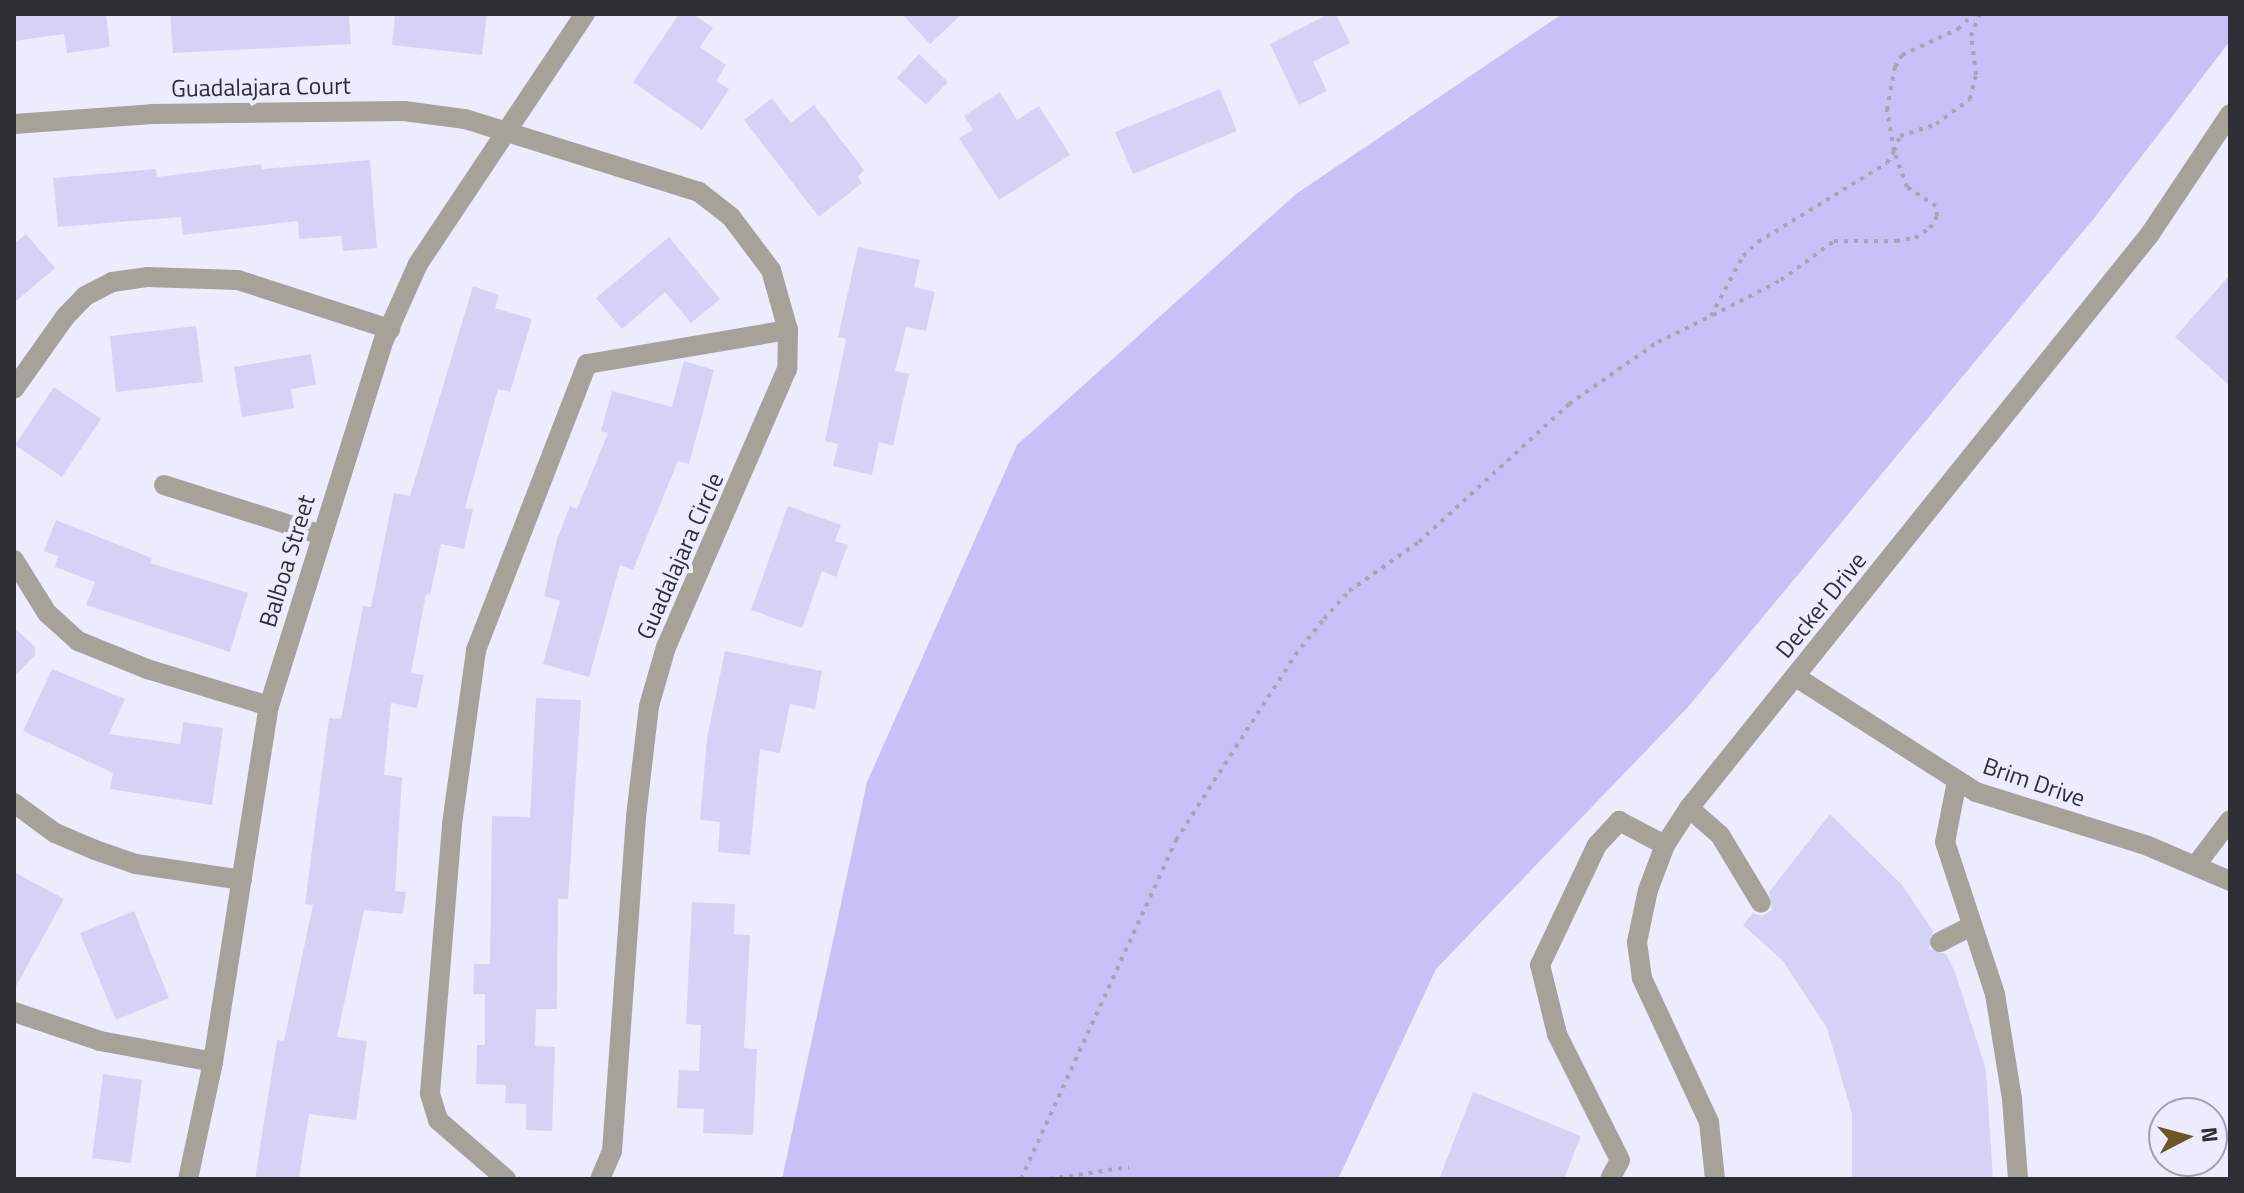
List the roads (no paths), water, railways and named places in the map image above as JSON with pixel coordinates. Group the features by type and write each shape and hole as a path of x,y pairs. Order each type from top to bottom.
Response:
{"street":[{"name":"Balboa Street","path":"188,1179 213,1062 269,706 390,329 418,264 585,14"},
{"name":"Guadalajara Court","path":"14,124 152,114 404,111 506,130"},
{"name":"Decker Drive","path":"1715,1179 1709,1122 1642,978 1637,942 1648,890 1665,845 1689,808 2150,234 2230,114"},
{"name":"Guadalajara Circle","path":"506,130 699,192 755,244 771,270 788,330 787,369 777,402 666,647 649,706 636,817 612,1151 600,1179"},
{"path":"14,389 65,317 85,296 112,282 147,277 238,280 390,329"},
{"path":"506,1179 438,1120 430,1093 452,824 476,650 587,364 788,330"},
{"path":"164,485 322,535"},
{"path":"14,560 47,613 78,641 147,669 269,706"},
{"name":"Brim Drive","path":"1796,677 1957,781 2196,865 2230,881"},
{"path":"1957,781 1945,842 1995,994 2012,1099 2018,1179"},
{"path":"14,803 55,833 136,864 242,880"},
{"path":"1689,808 1720,835 1761,903"},
{"path":"2196,865 2230,820"},
{"path":"1610,1179 1620,1160 1557,1034 1540,965 1597,845 1619,821 1665,845"},
{"path":"1940,942 1971,926"},
{"path":"14,1012 100,1041 213,1062"}]}
